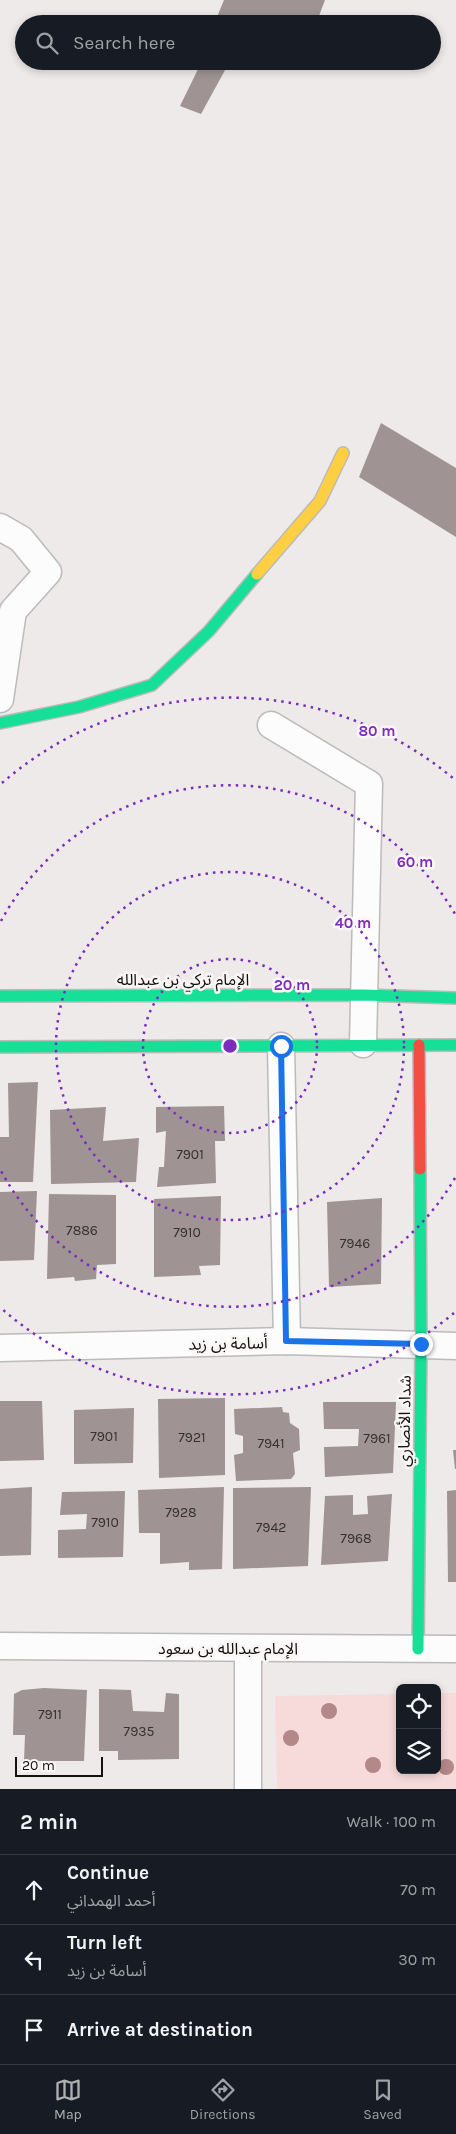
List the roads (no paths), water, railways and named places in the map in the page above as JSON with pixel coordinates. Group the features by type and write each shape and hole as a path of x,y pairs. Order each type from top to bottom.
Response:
{"street":[{"path":"0,723 79,707 152,685 209,631 320,501 343,453"},
{"path":"0,526 20,539 48,572 13,611 0,699"},
{"path":"271,725 369,784 363,1044"},
{"name":"الإمام تركي بن عبدالله","path":"0,996 364,995 456,998"},
{"name":"شداد الأنصاري","path":"418,1649 421,1344 420,1044"},
{"path":"0,1047 456,1045"},
{"path":"281,1046 286,1341"},
{"name":"أسامة بن زيد","path":"0,1348 286,1341 456,1346"},
{"name":"الإمام عبدالله بن سعود","path":"0,1646 456,1649"},
{"path":"248,1648 248,1789"}]}
